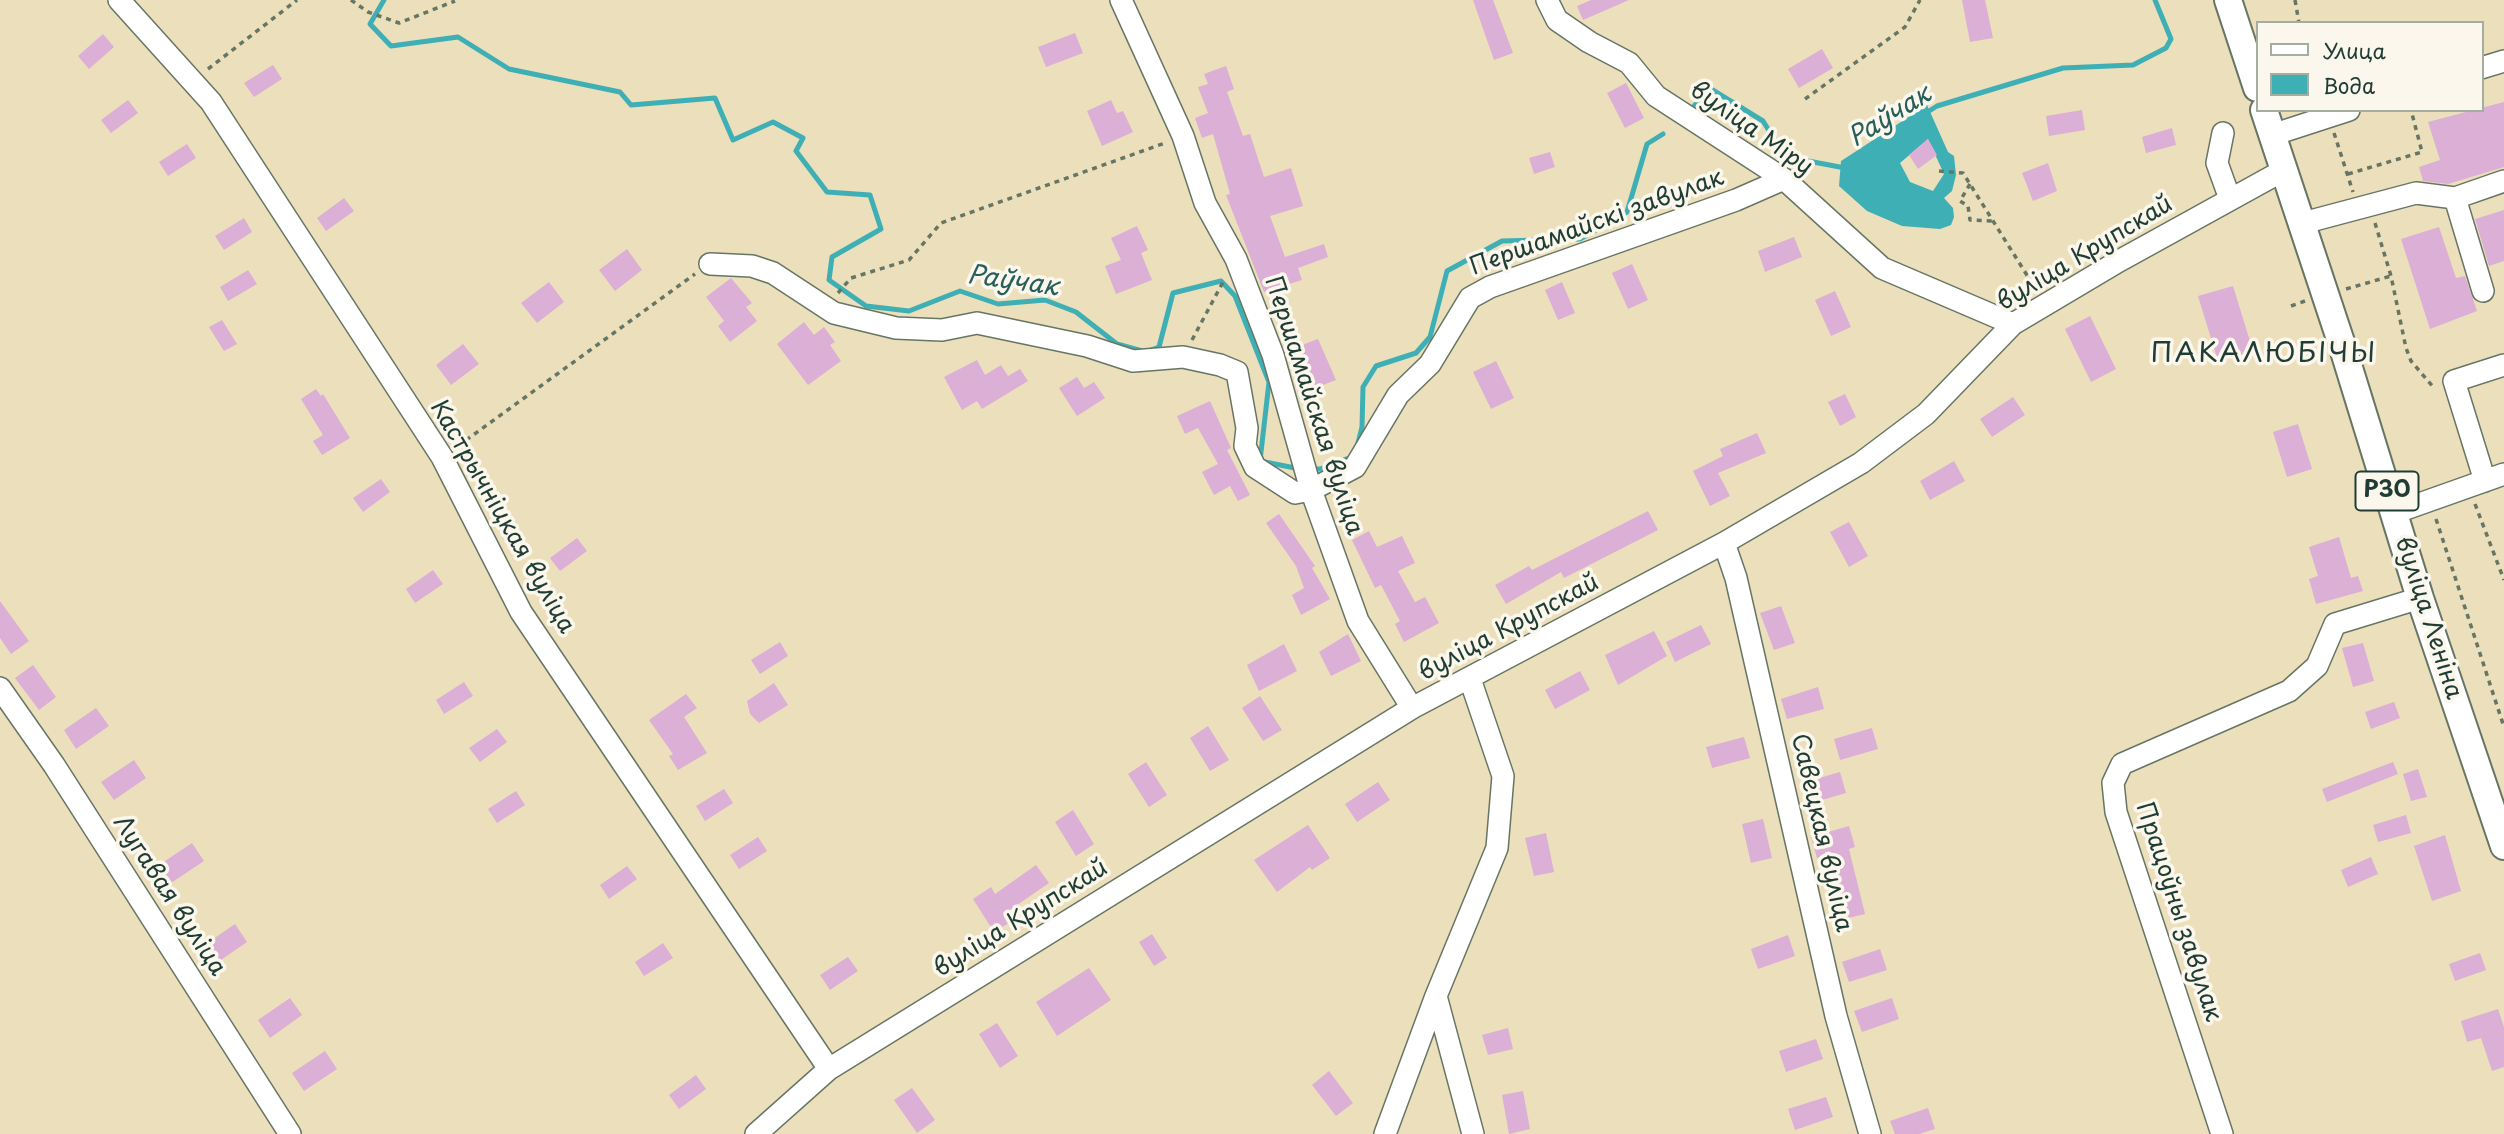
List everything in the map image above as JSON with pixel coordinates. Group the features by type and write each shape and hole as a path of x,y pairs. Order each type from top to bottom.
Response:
{"main road":[{"path":"2228,0 2256,85"},
{"name":"вуліца Леніна","path":"2268,123 2303,223 2420,598 2504,846"}],"street":[{"name":"Кастрычніцкая вуліца","path":"119,0 212,102 442,457 521,612 829,1069"},
{"name":"Першамайская вуліца","path":"1121,0 1183,136 1205,203 1236,258 1273,355 1292,429 1358,621 1412,708"},
{"name":"вуліца Міру","path":"1547,0 1558,20 1589,42 1629,63 1656,96 1784,179 1882,268 2012,324"},
{"path":"2483,67 2504,61"},
{"path":"2268,123 2327,117 2343,112"},
{"path":"2223,133 2217,163 2230,199"},
{"name":"вуліца Крупскай","path":"755,1134 829,1069 1412,708 1724,543 1861,463 1926,414 2012,324 2284,170"},
{"name":"Першамайскі завулак","path":"1309,477 1355,467 1398,396 1430,364 1470,298 1490,287 1736,200 1784,179"},
{"path":"2303,223 2416,193 2455,198 2504,181"},
{"path":"2455,198 2483,290"},
{"path":"710,264 752,266 773,273 834,313 883,326 942,330 977,323 1064,340 1133,361 1183,358 1205,361 1237,372 1247,428 1245,446 1255,467 1295,493 1309,477"},
{"path":"2394,513 2494,477 2454,382 2504,365"},
{"name":"Савецкая вуліца","path":"1724,543 1736,578 1836,1016 1870,1134"},
{"name":"Працоўны завулак","path":"2222,1134 2116,812 2113,783 2122,764 2289,691 2317,666 2335,624 2420,598"},
{"path":"1385,1134 1436,996 1497,848 1503,776 1470,679"},
{"name":"Лугавая вуліца","path":"0,688 54,765 290,1134"},
{"path":"1436,996 1473,1134"}],"path":[{"path":"192,81 297,0"},
{"path":"351,0 368,12 399,23 456,1"},
{"path":"1805,99 1905,27 1920,0"},
{"path":"2295,0 2299,21"},
{"path":"2348,174 2422,152 2412,112"},
{"path":"2327,117 2341,146 2356,201 2369,205 2391,276 2411,361"},
{"path":"834,298 851,278 909,260 941,223 1183,136"},
{"path":"1939,172 1963,173 2046,305"},
{"path":"1970,184 1959,201 1968,206 1970,220 1993,221"},
{"path":"442,457 710,264"},
{"path":"1183,358 1227,274"},
{"path":"2431,500 2504,727"},
{"path":"2476,506 2504,580"}],"water":[{"path":"1927,105 1948,152 1954,156 1956,175 1952,191 1944,198 1953,208 1951,225 1940,229 1902,226 1867,211 1839,186 1841,161","holes":["1928,139 1944,174 1933,191 1910,182 1900,163"]}],"building":[{"path":"1473,0 1493,0 1513,53 1494,60"},
{"path":"1591,0 1629,0 1583,20 1577,6"},
{"path":"1962,0 1985,0 1993,38 1970,42"},
{"path":"1075,33 1083,53 1046,67 1038,47"},
{"path":"103,34 114,47 89,69 78,56"},
{"path":"1822,49 1833,68 1799,88 1788,69"},
{"path":"273,65 282,79 254,97 244,83"},
{"path":"1226,66 1234,89 1227,92 1243,136 1250,134 1264,177 1291,168 1303,206 1270,216 1285,257 1324,244 1328,257 1298,268 1302,280 1264,292 1226,195 1230,194 1213,134 1202,138 1195,118 1208,113 1198,87 1208,84 1204,74"},
{"path":"1626,83 1644,118 1625,128 1607,93"},
{"path":"128,100 138,113 111,133 101,120"},
{"path":"1111,100 1117,113 1123,111 1133,132 1102,146 1087,111"},
{"path":"2504,102 2504,167 2448,184 2423,181 2419,167 2440,160 2428,122 2466,112 2483,112 2483,108"},
{"path":"2082,110 2085,130 2049,136 2046,116"},
{"path":"2172,128 2176,145 2146,153 2142,137"},
{"path":"1928,139 1937,155 1918,169 1909,155"},
{"path":"187,144 196,158 168,176 159,162"},
{"path":"1550,152 1555,167 1534,174 1529,158"},
{"path":"2048,163 2057,191 2033,201 2022,173"},
{"path":"344,198 354,211 326,231 317,218"},
{"path":"2504,210 2504,261 2489,266 2475,219"},
{"path":"244,218 252,232 224,250 215,236"},
{"path":"1137,226 1148,250 1141,253 1152,280 1116,294 1105,266 1121,260 1111,238"},
{"path":"2439,227 2456,278 2465,276 2477,311 2430,329 2401,239"},
{"path":"1794,237 1802,257 1765,272 1758,251"},
{"path":"627,249 642,270 615,291 599,270"},
{"path":"1632,264 1648,300 1628,309 1612,273"},
{"path":"248,270 257,284 228,301 220,287"},
{"path":"731,278 752,303 746,307 757,321 730,342 718,326 724,321 706,297"},
{"path":"549,282 564,302 537,323 521,303"},
{"path":"1562,282 1575,313 1558,320 1545,290"},
{"path":"2233,286 2253,351 2218,361 2198,296"},
{"path":"1835,291 1851,327 1831,336 1815,300"},
{"path":"2090,316 2116,369 2091,382 2065,329"},
{"path":"222,320 237,344 224,351 209,327"},
{"path":"804,322 814,335 824,327 835,342 830,345 841,361 808,385 777,344"},
{"path":"1318,339 1336,380 1302,393 1289,350"},
{"path":"463,344 479,364 451,385 436,365"},
{"path":"977,360 985,375 1001,365 1008,376 1020,369 1028,381 982,409 977,401 962,410 944,377"},
{"path":"1496,361 1514,398 1491,409 1473,372"},
{"path":"1077,377 1084,388 1094,382 1105,398 1077,416 1059,388"},
{"path":"316,389 321,396 323,394 350,438 322,455 313,441 323,435 301,399"},
{"path":"1845,394 1856,417 1840,426 1828,402"},
{"path":"2013,397 2025,415 1992,437 1980,419"},
{"path":"1210,401 1231,448 1227,450 1250,495 1238,501 1230,486 1214,495 1202,472 1218,464 1198,428 1185,434 1177,416"},
{"path":"2298,424 2312,469 2287,477 2273,432"},
{"path":"1757,433 1766,453 1718,473 1730,496 1710,506 1693,471 1723,456 1720,449"},
{"path":"1954,461 1965,481 1930,500 1920,481"},
{"path":"381,479 390,492 363,512 353,498"},
{"path":"1648,511 1658,530 1564,578 1561,572 1506,604 1495,585 1529,566 1532,570"},
{"path":"1279,514 1315,566 1312,568 1330,599 1301,615 1292,595 1304,588 1296,566 1266,523"},
{"path":"1849,522 1868,556 1849,567 1830,532"},
{"path":"1369,531 1377,547 1402,536 1415,563 1398,571 1415,602 1425,597 1439,623 1404,642 1395,624 1400,621 1381,585 1375,588 1352,540"},
{"path":"2339,537 2351,578 2358,576 2363,591 2316,604 2309,579 2318,576 2309,547"},
{"path":"577,538 587,551 560,571 550,558"},
{"path":"433,570 443,584 415,603 406,589"},
{"path":"0,601 29,641 11,654 0,638"},
{"path":"1781,606 1795,643 1774,650 1760,613"},
{"path":"1701,625 1711,644 1675,662 1666,642"},
{"path":"1654,631 1667,656 1618,685 1605,655"},
{"path":"1348,634 1361,661 1331,676 1319,652"},
{"path":"780,642 788,656 760,674 751,660"},
{"path":"2363,643 2374,681 2353,687 2342,648"},
{"path":"1284,644 1297,671 1259,691 1247,665"},
{"path":"33,665 56,697 39,710 15,678"},
{"path":"1580,671 1590,690 1555,709 1545,690"},
{"path":"464,682 473,696 444,714 436,700"},
{"path":"774,683 788,705 759,723 750,714 747,701"},
{"path":"1818,687 1824,709 1787,719 1781,699"},
{"path":"686,694 697,708 684,717 707,753 678,770 669,756 673,754 649,720"},
{"path":"1260,696 1282,730 1263,741 1242,708"},
{"path":"2394,702 2400,718 2371,729 2365,712"},
{"path":"96,708 109,726 76,749 64,730"},
{"path":"1208,726 1229,760 1210,771 1190,738"},
{"path":"1872,728 1878,749 1840,760 1834,739"},
{"path":"497,729 507,742 480,762 469,748"},
{"path":"1744,737 1750,758 1712,768 1706,747"},
{"path":"134,760 146,778 114,800 101,782"},
{"path":"1146,762 1167,795 1149,807 1128,774"},
{"path":"2393,762 2398,774 2327,802 2322,789"},
{"path":"2418,769 2427,797 2411,801 2403,774"},
{"path":"1840,772 1846,793 1808,804 1802,783"},
{"path":"1378,782 1390,800 1357,822 1345,804"},
{"path":"724,789 733,803 705,821 696,806"},
{"path":"516,791 525,805 497,823 488,809"},
{"path":"1073,810 1094,844 1076,856 1055,822"},
{"path":"2406,815 2411,833 2378,842 2373,825"},
{"path":"1763,819 1772,858 1751,863 1742,824"},
{"path":"1308,825 1330,858 1312,870 1310,867 1277,892 1254,860"},
{"path":"1849,826 1855,847 1849,849 1865,914 1844,919 1828,855 1817,858 1811,837"},
{"path":"1546,833 1554,872 1534,876 1525,838"},
{"path":"2445,835 2461,891 2432,901 2414,846"},
{"path":"758,837 767,851 739,869 730,855"},
{"path":"192,843 204,861 171,883 159,865"},
{"path":"2371,857 2378,874 2348,887 2341,870"},
{"path":"1036,865 1049,883 1007,912 1012,921 994,932 973,899 991,887 995,894"},
{"path":"627,866 637,879 609,899 600,885"},
{"path":"235,924 247,942 215,964 203,946"},
{"path":"1152,934 1167,958 1154,966 1139,942"},
{"path":"1788,935 1795,956 1758,969 1751,949"},
{"path":"663,943 673,958 644,976 635,962"},
{"path":"1880,949 1887,970 1849,982 1842,962"},
{"path":"2480,953 2486,970 2455,981 2449,964"},
{"path":"848,957 858,971 830,990 820,975"},
{"path":"1089,968 1111,1000 1057,1036 1036,1002"},
{"path":"290,998 302,1015 270,1038 258,1020"},
{"path":"1892,998 1899,1019 1862,1032 1854,1011"},
{"path":"2498,1009 2504,1027 2504,1067 2492,1071 2481,1038 2467,1042 2461,1021"},
{"path":"997,1023 1018,1056 1000,1068 979,1034"},
{"path":"1508,1028 1513,1049 1488,1055 1482,1035"},
{"path":"1816,1039 1823,1059 1786,1072 1779,1051"},
{"path":"325,1051 337,1069 304,1091 292,1073"},
{"path":"1329,1071 1353,1103 1336,1116 1312,1085"},
{"path":"696,1075 706,1089 679,1109 669,1095"},
{"path":"912,1088 935,1120 917,1133 894,1100"},
{"path":"1523,1091 1530,1129 1509,1134 1502,1095"},
{"path":"1826,1097 1833,1117 1795,1130 1788,1109"},
{"path":"1928,1108 1935,1129 1919,1134 1895,1134 1890,1121"}],"waterway":[{"name":"Раўчак","path":"384,0 370,24 391,46 458,37 509,69 620,92 631,105 715,98 733,140 773,122 803,138 796,151 827,192 870,195 881,229 832,257 829,280 866,306 909,311 960,291 998,304 1045,300 1076,312 1117,344 1146,352 1159,347 1173,293 1221,281 1235,296 1269,382 1260,461 1300,469"},
{"name":"Раўчак","path":"1926,113 1937,106 2063,68 2133,65 2166,48 2171,39 2155,0"},
{"name":"Раўчак","path":"1694,106 1711,89 1763,121 1781,150 1803,160 1845,168"},
{"name":"Раўчак","path":"1357,447 1362,427 1363,387 1376,366 1416,353 1430,337 1447,271 1502,241 1580,239 1627,212 1647,144 1663,134"},
{"name":"Раўчак","path":"1310,469 1320,469 1354,456"}],"district":[{"name":"ПАКАЛЮБІЧЫ","path":"2264,354"}]}
